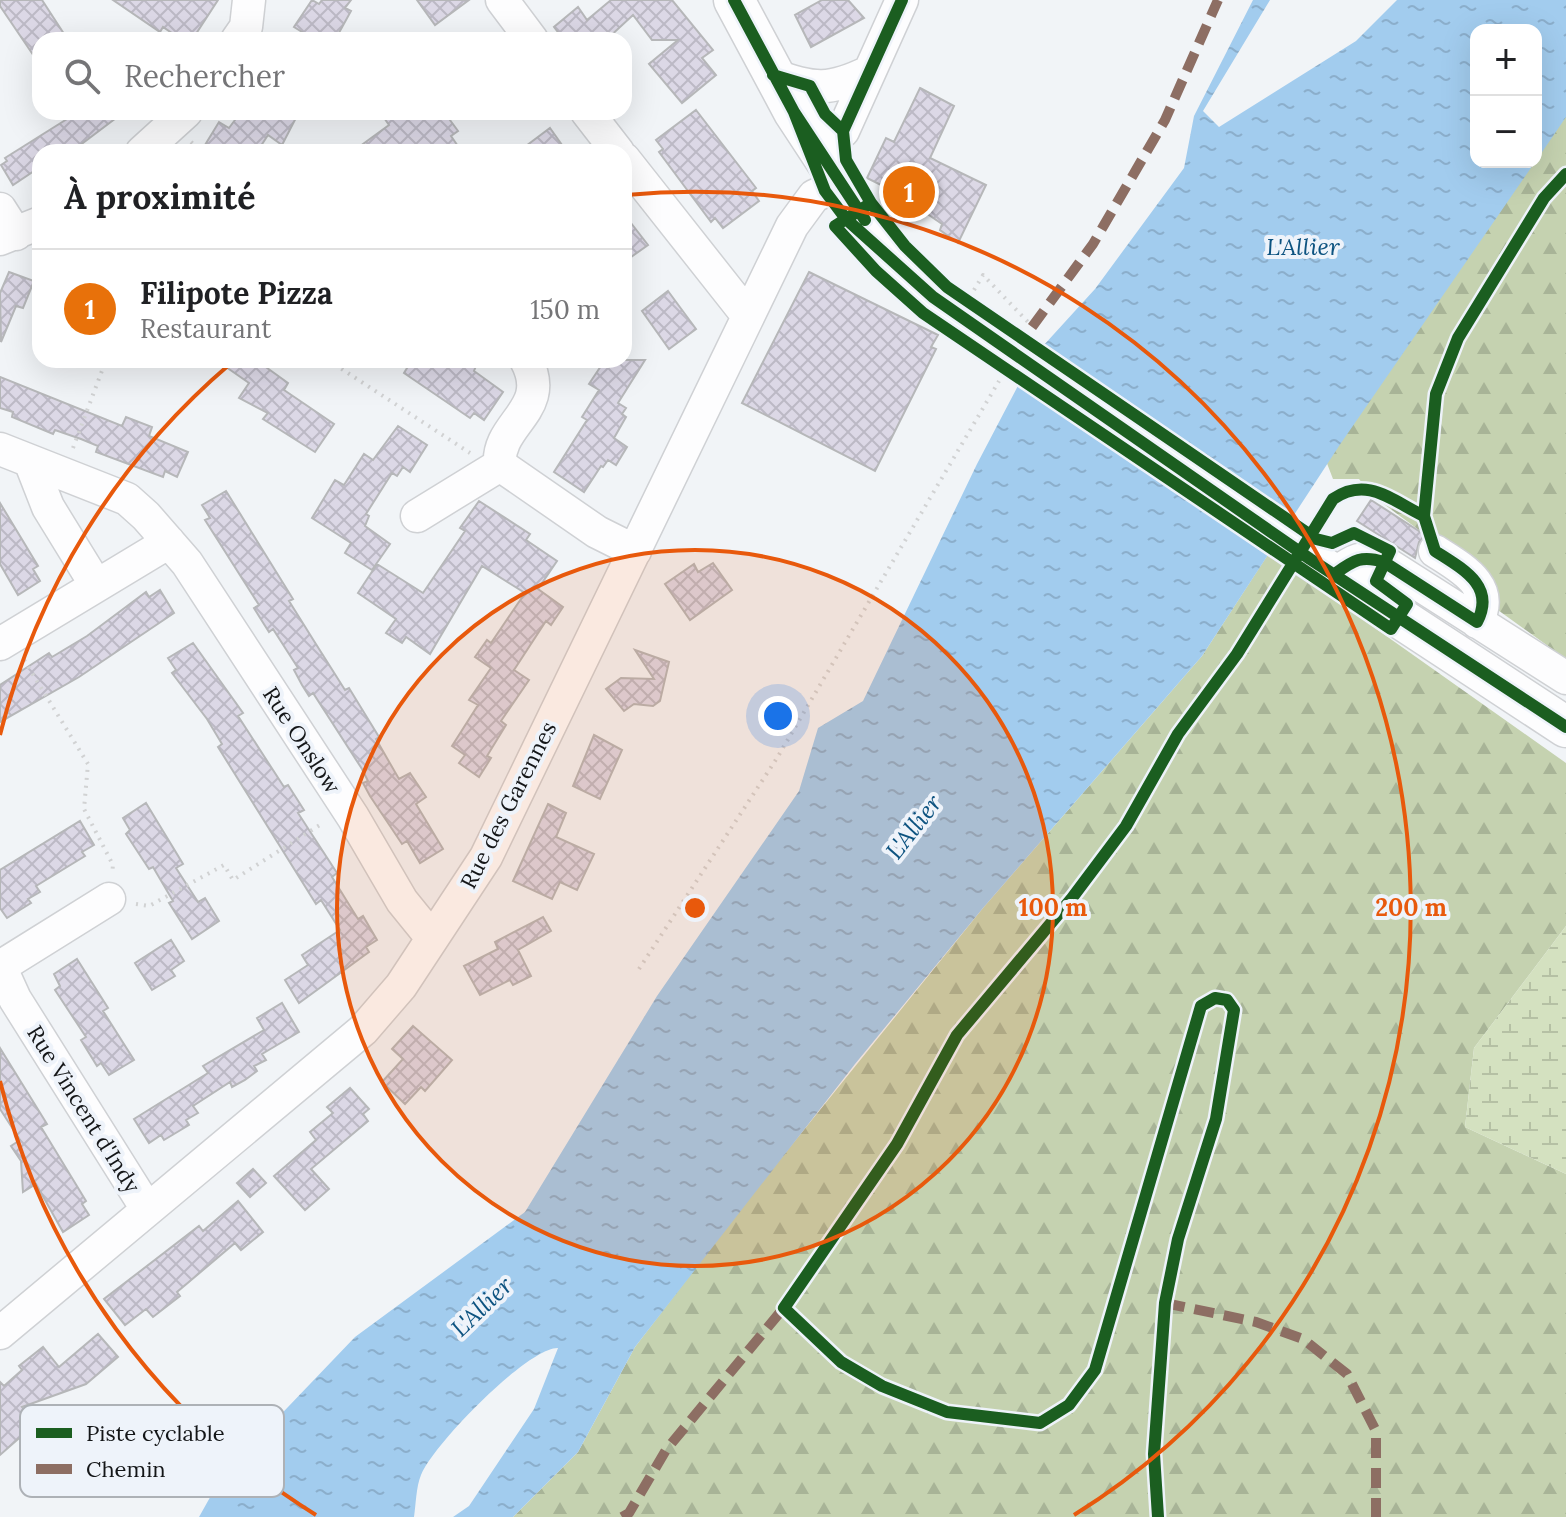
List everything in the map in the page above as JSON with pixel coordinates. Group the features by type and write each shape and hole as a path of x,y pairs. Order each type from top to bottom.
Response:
{"main road":[{"path":"734,0 794,112 887,252 933,297"},
{"path":"794,112 825,191 846,219 933,297 1323,566 1566,727"}],"street":[{"path":"243,32 246,27 249,0"},
{"path":"502,0 526,32"},
{"path":"843,131 902,0"},
{"path":"773,75 803,86 836,88 869,72"},
{"path":"151,144 177,120"},
{"path":"593,120 612,144"},
{"path":"632,169 748,316"},
{"name":"Rue des Garennes","path":"0,1333 363,1030 401,986 486,857 792,226 814,196 825,191"},
{"path":"417,516 496,467 499,454 531,403 535,387 529,368"},
{"name":"Rue Onslow","path":"0,449 127,499 169,542 187,563 346,808 402,901 432,938"},
{"path":"30,461 48,507 96,585"},
{"path":"496,467 597,532 635,551"},
{"path":"5,641 169,542"},
{"path":"1435,551 1461,568 1484,594 1484,608 1477,622"},
{"path":"1323,566 1367,557 1384,562 1566,678"},
{"name":"Rue Vincent d'Indy","path":"109,899 0,966 15,999 147,1209"}],"path":[{"path":"983,275 1032,327"},
{"path":"64,473 103,368"},
{"path":"341,368 496,467"},
{"path":"639,969 777,758 1002,376"},
{"path":"5,641 88,764 84,809 113,865 109,899 149,906 224,865 233,880 346,808"}],"green space":[{"path":"1566,69 1566,659 1477,595 1437,557 1427,536 1373,496 1359,479 1333,479 1323,453 1503,168 1542,168 1542,107"},
{"path":"1269,553 1566,763 1566,926 1474,1048 1465,1127 1566,1174 1566,1517 513,1517 578,1452 635,1347 753,1193 983,908 1202,656"},
{"path":"1566,926 1566,1174 1465,1127 1474,1048"}],"water":[{"name":"L'Allier","path":"1253,0 1270,0 1203,111 1219,127 1356,41 1397,0 1566,0 1566,117 1542,152 1542,24 1470,24 1470,168 1531,168 1339,446 1202,656 983,908 855,1064 635,1347 578,1452 513,1517 453,1517 469,1506 534,1409 558,1348 544,1352 505,1380 443,1442 421,1475 414,1517 199,1517 210,1497 284,1497 284,1411 355,1337 525,1212 657,996 799,791 818,728 863,701 977,464 1033,357 1095,289 1184,168 1194,116"}],"building":[{"path":"0,0 42,0 63,32 32,32 32,53 0,6"},
{"path":"113,0 218,0 197,32 170,32 163,27 160,32"},
{"path":"312,0 319,4 322,0 351,0 345,8 351,11 339,32 302,32 294,27"},
{"path":"417,0 469,0 435,25"},
{"path":"611,0 672,0 713,50 702,58 716,75 682,103 649,64 678,40 652,40 633,15 615,32 558,32 554,27 578,7 587,20"},
{"path":"822,0 848,0 864,18 811,47 795,15"},
{"path":"920,88 954,106 930,158 986,185 958,243 940,230 942,224 923,211 925,207 867,178 886,138 894,142"},
{"path":"696,110 756,188 752,191 759,201 723,228 715,218 711,222 659,152 663,149 656,140"},
{"path":"65,120 113,120 82,144 32,144 32,172 13,185 1,165 7,161 5,158"},
{"path":"235,120 295,120 283,144 268,135 262,144 206,144 219,122 229,128"},
{"path":"386,120 450,120 458,131 451,136 456,144 363,144 389,125"},
{"path":"550,128 561,144 529,144"},
{"path":"632,224 648,245 632,256"},
{"path":"9,272 32,280 23,308 16,306 1,342 0,293"},
{"path":"809,272 938,335 931,347 936,349 875,471 742,403"},
{"path":"668,291 696,329 669,349 642,311"},
{"path":"632,360 645,360 618,403 626,408 622,414 626,417 614,438 627,447 616,465 608,460 601,466 584,492 554,472 587,420 582,417 599,390 589,384 600,368 632,368"},
{"path":"227,368 267,368 288,383 284,390 334,424 315,452 263,419 268,413 239,398 249,383"},
{"path":"407,368 475,368 474,371 503,392 484,420 474,413 470,418 404,373"},
{"path":"0,377 122,426 126,417 152,427 149,436 188,452 177,477 165,471 163,477 96,452 98,446 81,439 55,430 53,434 12,417 13,412 0,408"},
{"path":"398,426 427,445 410,472 403,467 397,476 392,473 366,514 369,516 365,526 390,544 372,570 345,553 351,543 312,518 335,480 344,485 364,454 373,460"},
{"path":"226,491 293,599 289,601 345,690 349,688 379,737 376,739 399,779 410,773 426,797 416,804 443,849 420,863 407,841 402,844 370,796 363,783 368,781 362,769 313,693 309,696 302,685 294,670 298,668 273,629 269,632 262,621 254,608 259,605 205,520 210,518 202,505"},
{"path":"1371,500 1425,535 1419,542 1415,558 1357,521"},
{"path":"479,501 530,534 526,540 557,561 538,589 563,607 551,625 546,621 514,670 529,680 501,721 506,725 487,756 491,758 479,777 459,763 465,755 452,746 478,705 469,700 491,668 475,657 487,640 491,643 525,593 482,566 430,654 406,637 402,643 386,633 396,619 358,593 377,564 423,593 465,531 460,528"},
{"path":"0,503 38,566 33,569 40,581 18,595 0,564"},
{"path":"713,563 732,590 690,620 665,584 694,564 698,572"},
{"path":"160,590 174,613 79,677 0,722 0,685 49,653 52,657 87,636 146,592 149,597"},
{"path":"193,643 243,713 238,716 284,787 288,785 304,810 298,813 337,873 332,877 358,919 363,916 377,940 366,947 369,952 299,1003 285,980 308,965 302,955 340,930 321,900 316,904 218,747 222,744 207,719 172,673 176,670 168,658"},
{"path":"635,650 669,662 660,701 653,706 634,704 624,711 606,689 621,678 654,679"},
{"path":"594,735 622,750 600,799 573,786"},
{"path":"146,803 183,864 176,868 198,902 205,898 219,921 192,939 169,903 173,901 153,867 149,869 126,834 130,830 123,818"},
{"path":"548,804 566,813 556,837 594,854 577,890 560,882 552,899 513,881"},
{"path":"80,821 94,845 82,852 85,856 36,886 40,892 28,899 31,903 7,918 0,908 0,870"},
{"path":"543,917 551,931 518,950 531,976 513,985 510,980 480,995 464,966 498,949 495,942"},
{"path":"171,940 184,961 171,970 175,976 152,990 135,963"},
{"path":"77,959 108,1008 103,1011 134,1060 109,1075 101,1063 97,1066 81,1040 86,1037 55,990 60,986 54,974"},
{"path":"282,1003 299,1032 262,1054 266,1060 254,1066 257,1071 245,1080 232,1087 230,1082 193,1106 198,1113 186,1120 189,1125 164,1140 161,1135 149,1143 134,1119 208,1073 203,1066 264,1030 257,1018"},
{"path":"413,1026 452,1060 425,1091 421,1087 405,1104 382,1082 403,1059 392,1049"},
{"path":"0,1048 47,1124 41,1127 86,1201 82,1204 89,1215 63,1232 36,1184 23,1192 21,1161 11,1146 20,1140 0,1109"},
{"path":"350,1088 369,1109 363,1114 368,1121 311,1169 329,1189 305,1210 274,1176 316,1140 310,1132 333,1113 327,1107"},
{"path":"253,1169 266,1183 250,1197 237,1183"},
{"path":"238,1201 263,1232 241,1250 235,1243 177,1292 180,1296 153,1317 146,1309 125,1325 104,1299 199,1226 203,1231"},
{"path":"98,1334 118,1357 86,1384 20,1405 20,1437 0,1455 0,1382 4,1386 22,1370 19,1366 43,1347 59,1367"}],"marked path":[{"path":"1032,327 1093,244 1165,120 1218,0"},
{"path":"1165,1303 1256,1322 1303,1339 1347,1374 1376,1431 1376,1517"},
{"path":"622,1517 629,1513 666,1450 787,1304"}],"cycle path":[{"path":"734,0 794,112 865,220"},
{"path":"843,131 902,0"},
{"path":"773,75 810,86 825,114 843,131 846,160 871,203 905,246 947,287 1316,539 1332,543 1354,533 1390,551 1376,581 1407,604 1391,629 923,313 876,271 835,226 871,203"},
{"path":"794,112 825,191 846,219 933,297 1310,559 1566,727"},
{"path":"1336,573 1358,560 1384,562 1477,622 1482,609 1479,588 1466,572 1435,551 1424,516 1436,394 1458,338 1544,198 1566,174"},
{"path":"1158,1517 1154,1454 1165,1303 1178,1239 1216,1119 1234,1010 1227,1000 1215,998 1201,1006 1095,1370 1069,1405 1040,1423 947,1412 882,1386 841,1362 784,1308 897,1144 957,1035 1072,898 1126,826 1178,734 1237,654 1333,499 1345,492 1368,490 1424,516"}],"place":[{"name":"Filipote Pizza","path":"909,192"}]}
